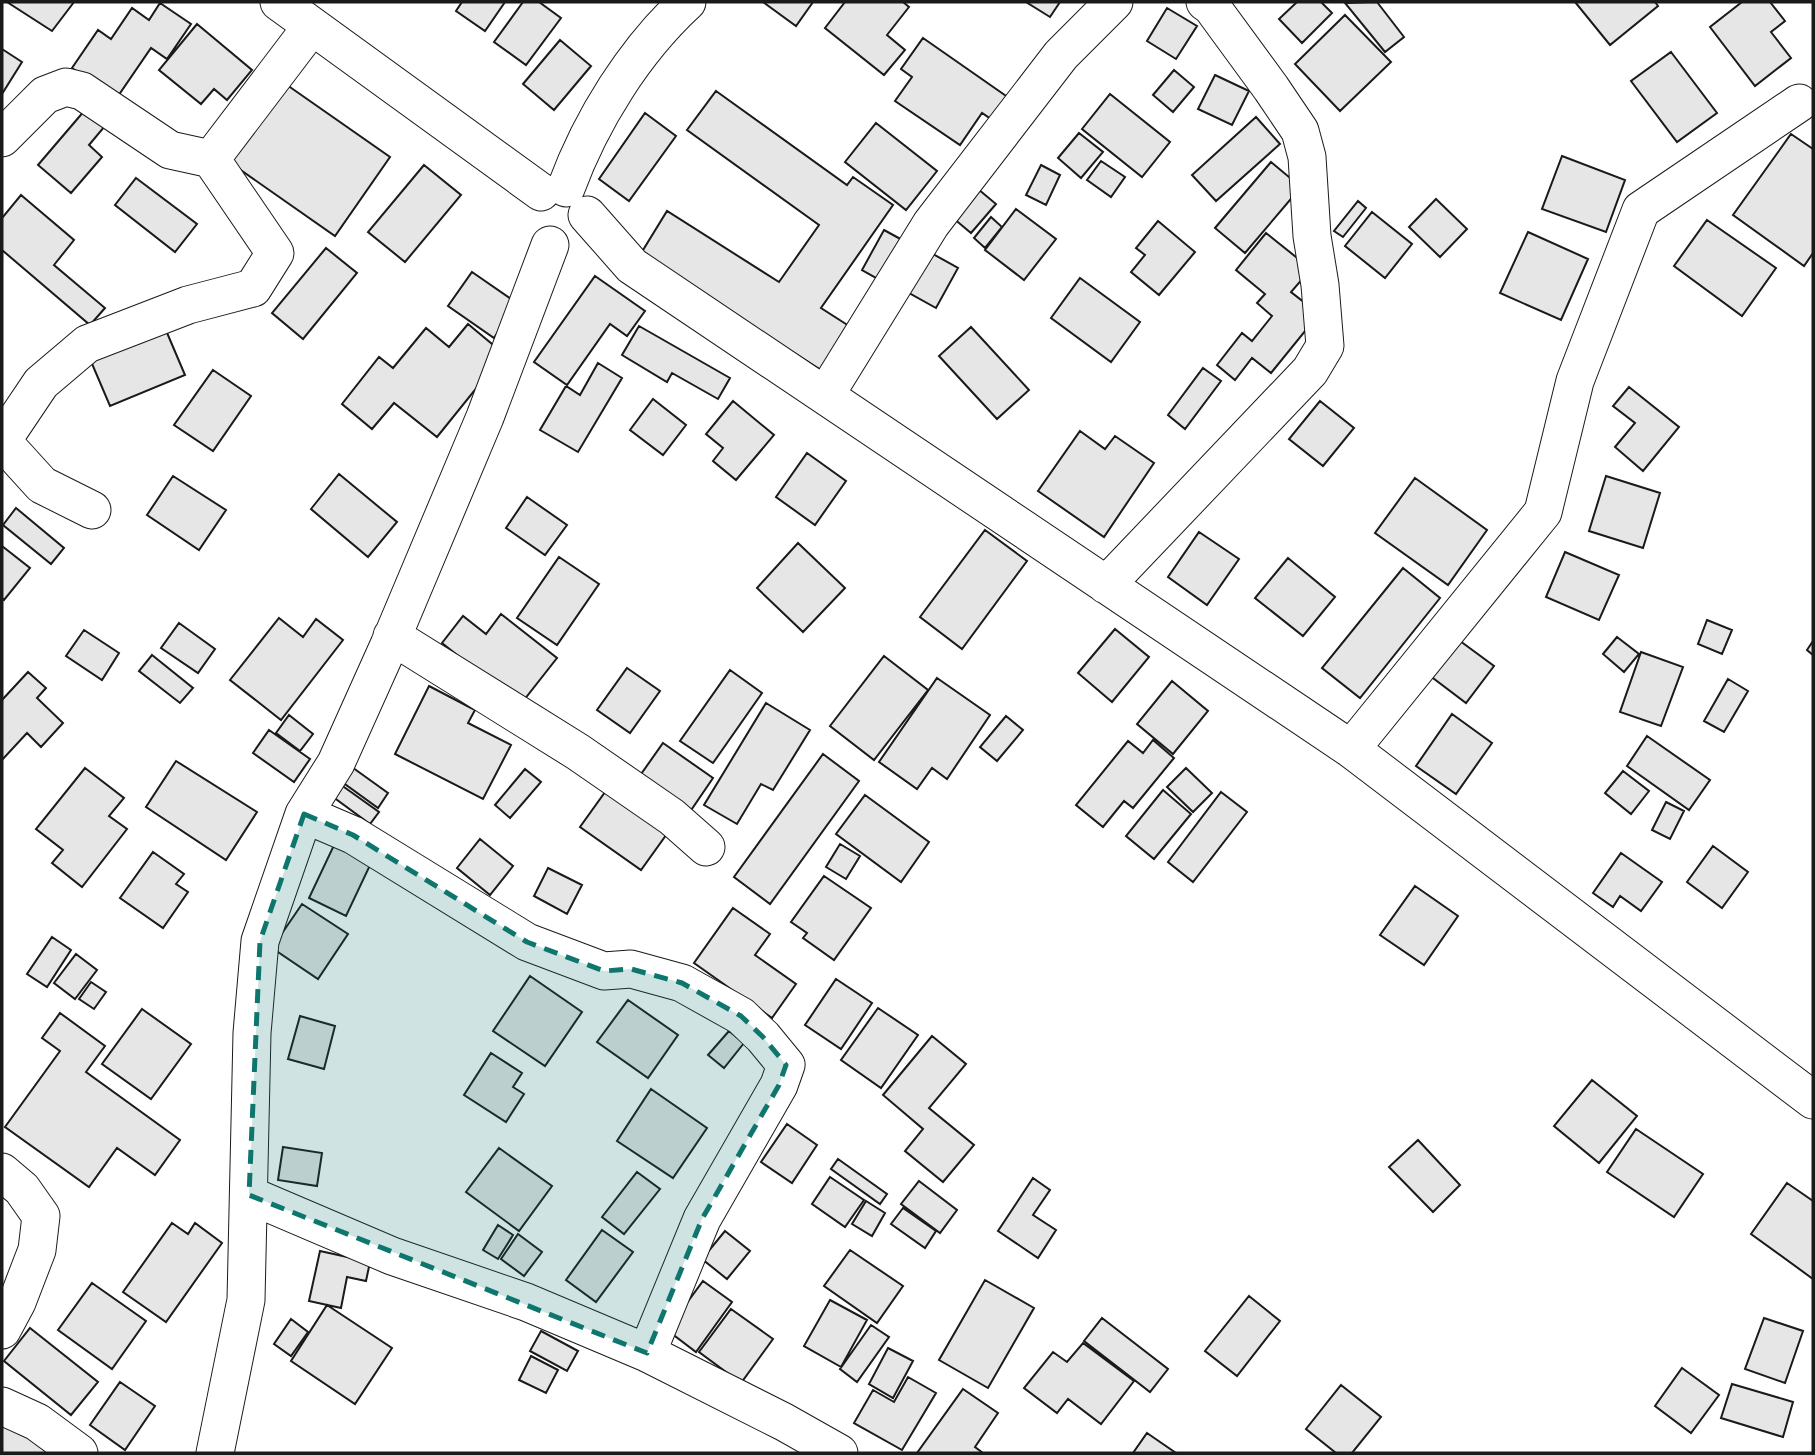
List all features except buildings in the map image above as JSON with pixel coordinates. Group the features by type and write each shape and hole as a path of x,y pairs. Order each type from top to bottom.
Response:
{"street":[{"path":"279,2 565,198 632,266 1351,749 1813,1100"},
{"path":"565,198 580,150 623,79 670,18 687,2"},
{"path":"825,394 931,224 1061,55 1114,2"},
{"path":"1106,585 1310,371 1325,346 1320,285 1312,236 1307,157 1300,131 1211,6 1205,2"},
{"path":"212,159 312,26"},
{"path":"2,138 45,95 66,88 82,91 170,149 212,159 275,253 253,288 188,305 87,344 41,383 2,441 42,485 92,510"},
{"path":"1351,749 1543,512 1575,381 1641,210 1800,103"},
{"path":"565,198 587,224 577,240 569,244 550,245 541,242 530,226 530,207 565,198"},
{"path":"215,1453 246,1300 252,1034 260,941 304,814 336,763 392,636 485,417 550,245"},
{"path":"392,636 578,752 673,817 706,846"},
{"path":"304,814 353,835 527,943 604,971 631,969 682,983 741,1016 786,1065 779,1085 702,1219 647,1353"},
{"path":"2,1172 22,1189 41,1216 37,1251 2,1330"},
{"path":"249,1195 392,1256 526,1302 647,1353 785,1422 839,1453"},
{"path":"2,1406 37,1422 79,1453"}],"highlighted area":[{"path":"304,814 353,835 527,942 604,971 631,969 682,983 741,1016 763,1037 786,1065 779,1085 702,1219 647,1353 249,1195 260,941"}]}
